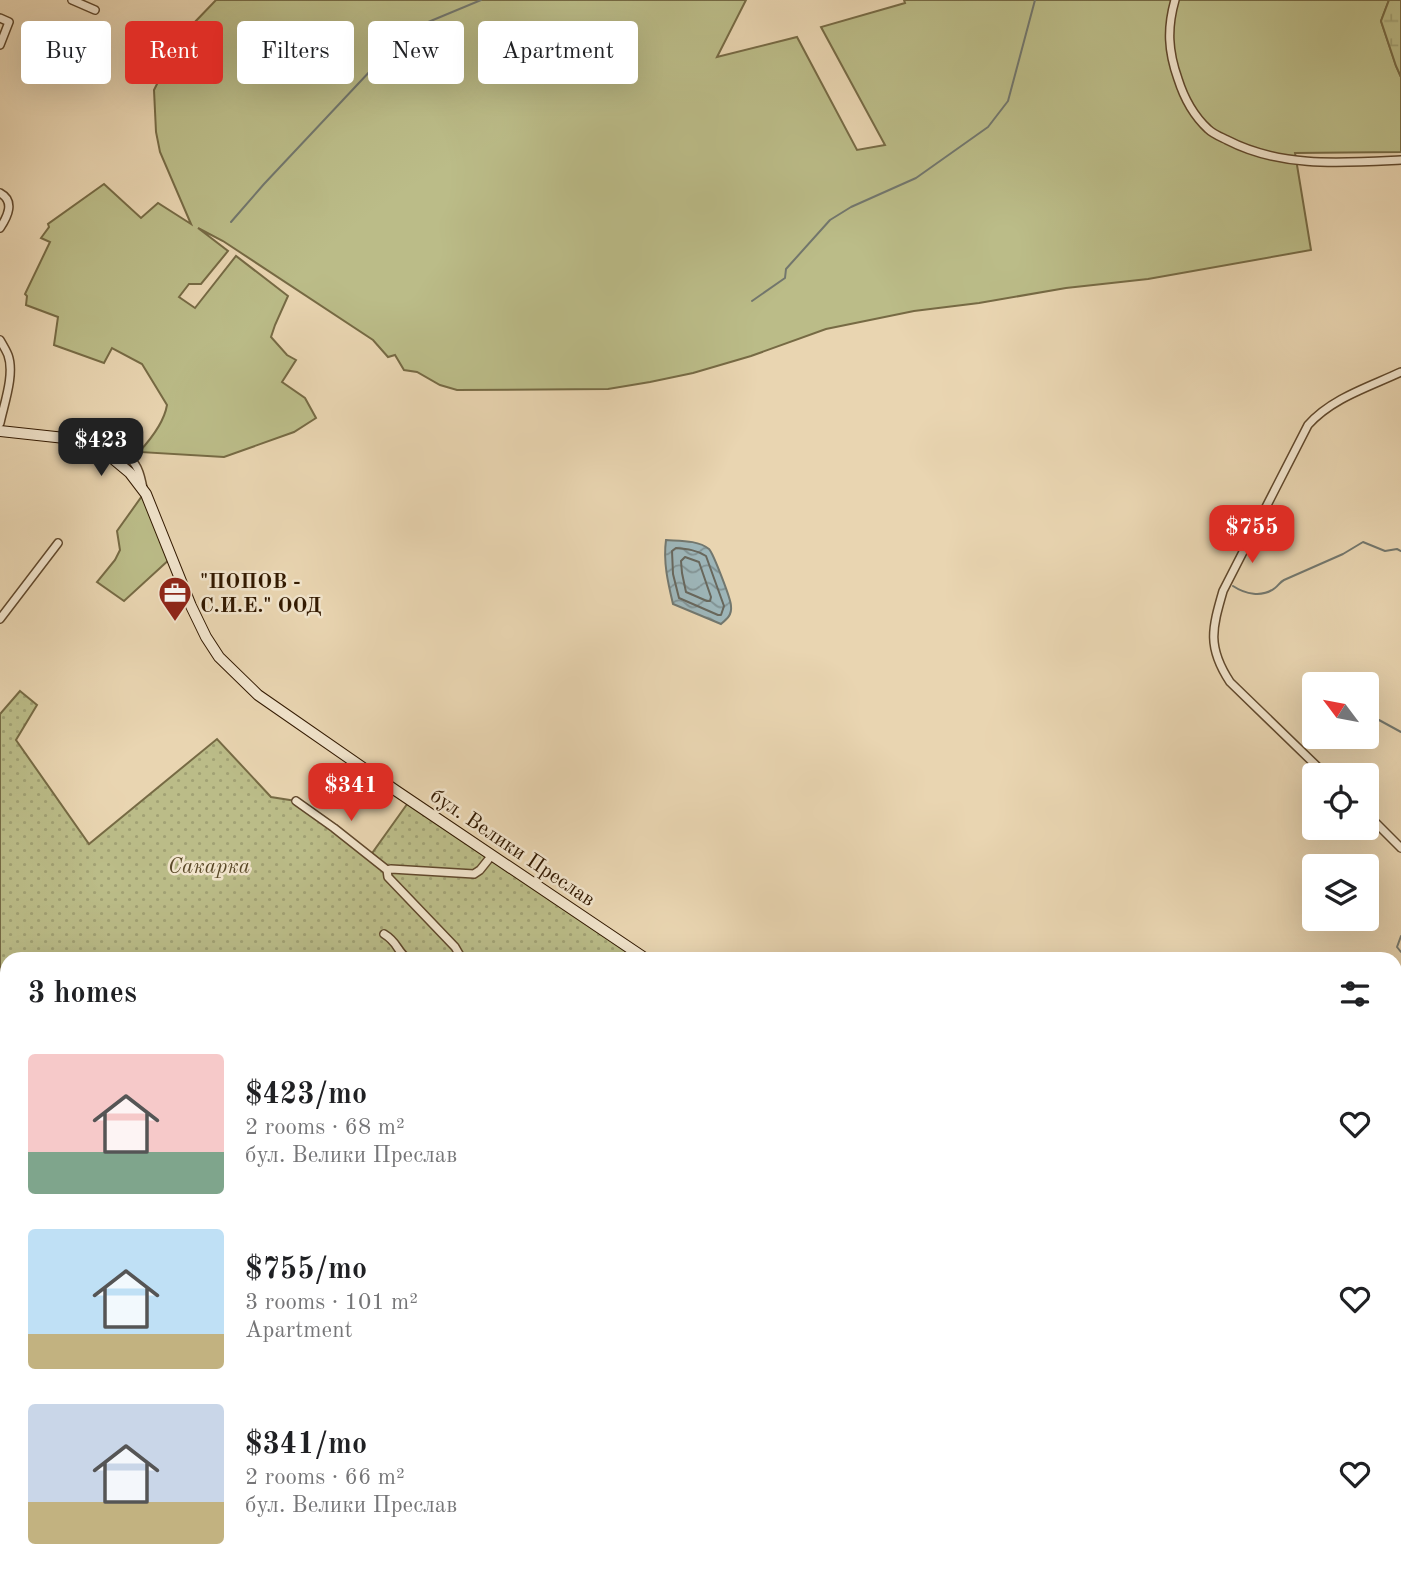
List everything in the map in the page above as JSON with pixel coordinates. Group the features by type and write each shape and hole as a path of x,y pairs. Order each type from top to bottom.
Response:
{"main road":[{"name":"бул. Велики Преслав","path":"0,431 74,439 90,444 112,458 143,488 206,637 219,656 258,695 636,952"},
{"name":"бул. Велики Преслав","path":"52,436 87,450 112,467 132,484 154,514"}],"street":[{"path":"72,0 95,10"},
{"path":"1175,0 1169,37 1174,67 1182,92 1195,115 1210,131 1238,146 1295,161 1332,163 1401,160"},
{"path":"0,18 9,22 0,45"},
{"path":"0,228 9,210 9,202 2,194"},
{"path":"0,340 9,357 10,374 0,423"},
{"path":"1314,763 1230,682 1219,665 1213,644 1214,619 1223,591 1308,425 1330,405 1401,372"},
{"path":"0,619 58,543"},
{"path":"296,801 387,870 388,877 458,952"},
{"path":"1379,826 1401,848"},
{"path":"387,870 474,874 481,870 492,855"},
{"path":"384,934 398,945 401,952"}],"green space":[{"path":"216,0 746,0 717,57 797,37 857,150 885,145 821,27 905,3 904,0 1389,0 1381,21 1401,77 1401,152 1295,153 1311,250 1148,279 1066,288 914,311 826,329 693,373 608,389 457,390 440,385 417,372 404,370 395,355 388,357 373,340 223,241 198,228 228,251 201,284 189,284 179,297 195,308 236,256 288,296 271,337 287,355 296,360 282,382 305,398 316,418 294,432 224,457 139,452 160,424 167,405 142,364 112,348 104,363 54,345 58,317 26,305 25,294 50,242 41,238 49,227 48,224 104,184 141,218 158,203 191,224 160,152 154,90 157,84 223,84 223,21 196,21"},
{"path":"1389,0 1401,0 1401,77 1381,21"},
{"path":"142,496 172,557 124,601 97,582 120,550 117,531"},
{"name":"Сакарка","path":"20,691 37,705 16,740 89,844 217,739 271,797 296,801 370,856 410,800 636,952 0,952 0,714"}],"water":[{"path":"666,540 694,542 709,549 722,576 731,606 730,614 721,624 673,604 666,564"}],"waterway":[{"path":"231,222 404,35 481,0"},
{"path":"752,301 785,278 786,269 830,220 851,207 916,178 988,127 1008,101 1035,0"},
{"path":"1233,586 1248,593 1265,593 1284,580 1343,554 1363,542 1385,551 1401,551"},
{"path":"1379,720 1401,732"},
{"path":"1401,936 1397,947 1401,952"}],"place":[{"name":"\"ПОПОВ - С.И.Е.\" ООД","path":"175,623"}]}
